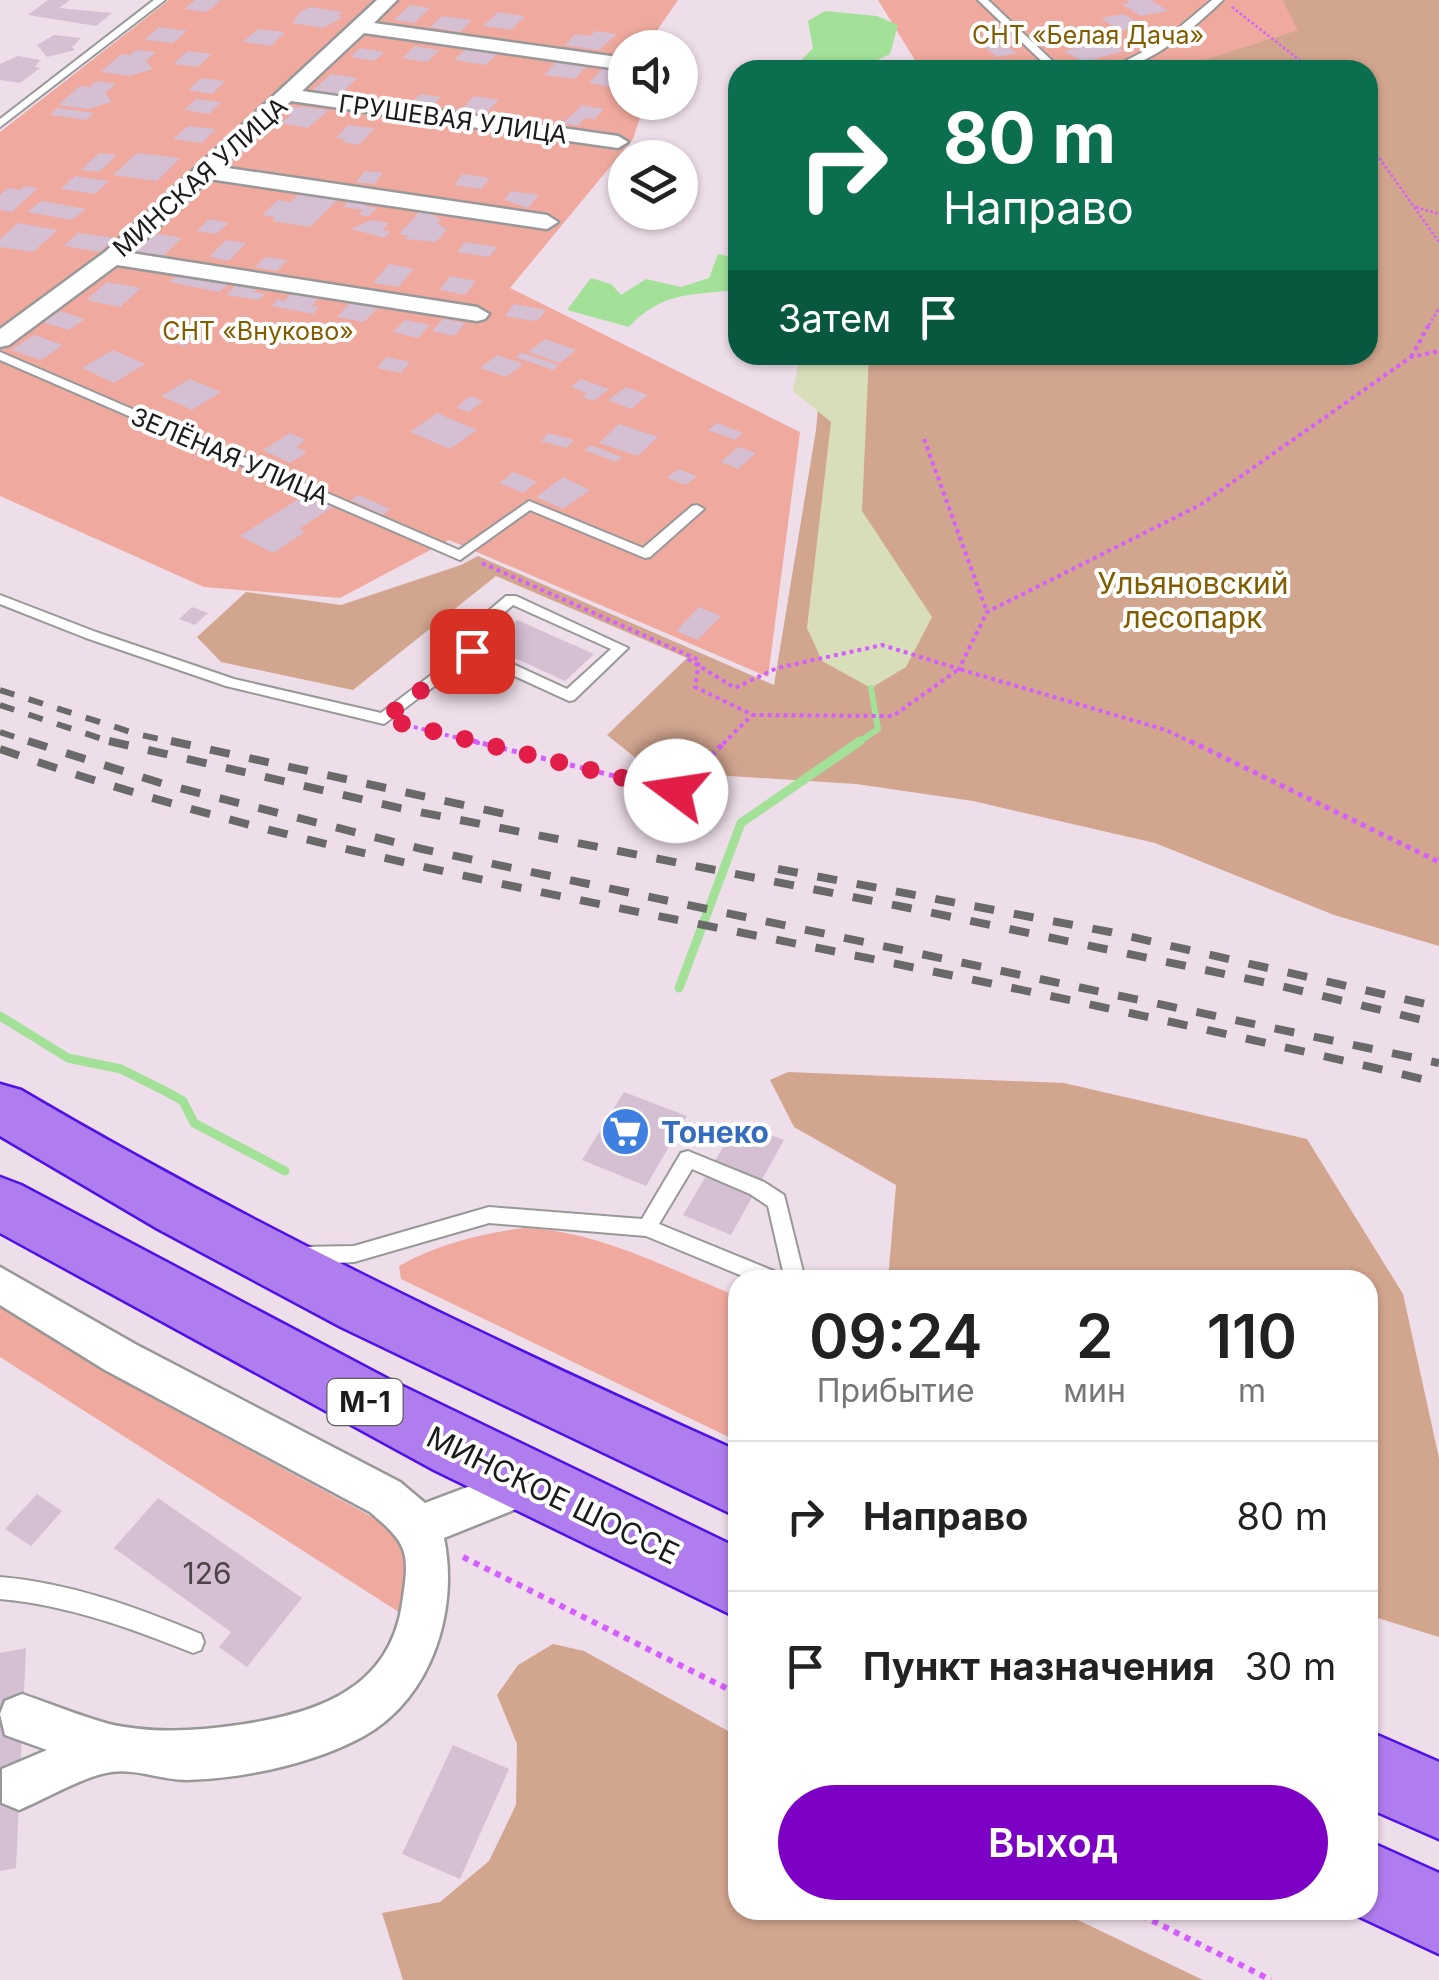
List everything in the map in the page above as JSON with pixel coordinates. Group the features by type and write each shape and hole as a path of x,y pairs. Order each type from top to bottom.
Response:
{"highway":[{"path":"0,1108 234,1243 533,1392 728,1480"},
{"name":"МИНСКОЕ ШОССЕ","path":"0,1203 238,1336 526,1484 728,1579"},
{"path":"1378,1774 1439,1802"},
{"path":"1378,1885 1439,1914"}],"street":[{"name":"МИНСКАЯ УЛИЦА","path":"0,340 113,257 388,0"},
{"path":"360,28 608,62"},
{"name":"ГРУШЕВАЯ УЛИЦА","path":"289,96 608,141"},
{"path":"202,170 547,222"},
{"path":"113,257 477,314"},
{"path":"0,1284 120,1357 385,1497 420,1526 429,1570 420,1634 382,1694 348,1719 293,1741 186,1756 111,1748 22,1718"},
{"path":"420,1526 526,1484"},
{"path":"19,1786 111,1748"}],"lane":[{"path":"0,124 160,0"},
{"path":"983,0 1046,60"},
{"path":"1133,60 1165,44 1220,0"},
{"name":"ЗЕЛЁНАЯ УЛИЦА","path":"0,356 460,556"},
{"path":"460,556 530,505 645,554 697,510"},
{"path":"0,599 90,636 231,684 384,719 472,651"},
{"path":"512,599 621,648 569,696 472,651 465,638 512,599"},
{"path":"647,1228 688,1160 758,1188 776,1201 793,1270"},
{"path":"234,1243 302,1256 354,1254 489,1215 647,1228 750,1270"},
{"path":"0,1588 39,1590 120,1612 193,1642"}],"path":[{"path":"1220,0 1299,60"},
{"path":"1378,156 1439,242"},
{"path":"1413,206 1439,214"},
{"path":"1411,357 1439,308"},
{"path":"460,556 507,572 699,660 694,687 753,714 892,716 960,669 987,612 1200,505 1411,357 1439,351"},
{"path":"924,439 987,612"},
{"path":"688,658 736,688 777,668 882,645 1166,730 1439,862"},
{"path":"676,791 753,714"},
{"path":"384,719 716,801"},
{"path":"420,1526 470,1562 728,1689"},
{"path":"1151,1920 1270,1980"}],"green space":[{"name":"СНТ «Внуково»","path":"169,0 678,0 658,30 608,30 608,120 639,120 633,139 608,140 608,169 510,288 800,432 768,677 449,540 340,598 204,587 0,496 0,132"},
{"name":"СНТ «Белая Дача»","path":"878,0 1282,0 1299,30 1204,60 915,60"},
{"name":"Ульяновский лесопарк","path":"1282,0 1439,0 1439,946 1334,915 1155,843 973,801 856,784 652,771 607,735 687,658 496,576 353,690 221,662 197,637 246,592 341,605 478,556 774,685 816,430 822,365 1378,365 1378,60 1204,60 1298,30"},
{"path":"788,1072 1064,1083 1307,1139 1403,1294 1439,1458 1439,1637 1378,1618 1378,1270 889,1270 896,1185 794,1127 770,1080"},
{"path":"523,1228 551,1230 605,1243 728,1292 728,1437 401,1279 399,1266 475,1237"},
{"path":"0,1306 101,1370 387,1525 404,1557 405,1616 0,1357"},
{"path":"553,1644 584,1651 728,1731 728,1920 1078,1920 1203,1980 403,1980 382,1913 440,1902 489,1861 516,1805 517,1744 497,1695 518,1665"}],"shaded area":[{"path":"825,11 877,16 898,25 890,54 878,60 803,60 813,48 808,21"},
{"path":"718,254 728,256 728,291 665,301 629,327 567,310 591,278 611,284 621,295 646,279 681,287 709,278"},
{"path":"798,365 869,365 862,511 932,617 906,667 871,688 822,661 807,628 831,422 793,391"}],"building":[{"path":"48,0 70,0 59,8 112,13 96,26 28,15"},
{"path":"195,0 221,0 207,12 184,9"},
{"path":"1126,0 1151,0 1168,11 1140,16 1122,4 1130,3"},
{"path":"410,5 430,8 414,23 394,20"},
{"path":"311,7 343,12 338,16 343,17 323,28 292,23 301,11"},
{"path":"498,12 525,16 511,30 483,26"},
{"path":"1124,14 1143,26 1120,31 1101,18"},
{"path":"442,16 472,20 460,32 430,27"},
{"path":"159,27 187,31 173,43 144,40"},
{"path":"258,29 285,32 271,46 243,42"},
{"path":"595,31 608,33 608,42 599,50 565,45 575,34 590,36"},
{"path":"54,35 81,38 72,47 75,50 47,57 37,45"},
{"path":"1099,36 1124,51 1080,60 1064,51 1084,46 1077,42"},
{"path":"1001,41 1017,53 997,57 982,45"},
{"path":"415,46 440,50 427,62 402,58"},
{"path":"360,48 385,52 374,61 350,57"},
{"path":"467,48 498,53 486,65 454,60"},
{"path":"136,50 156,52 146,61 153,69 129,76 101,72 121,54 130,55"},
{"path":"187,51 212,54 198,67 174,64"},
{"path":"18,56 40,60 35,67 40,68 20,83 0,80 0,64"},
{"path":"559,59 589,64 575,79 544,75"},
{"path":"605,66 608,66 608,86 589,83"},
{"path":"331,74 358,78 339,95 312,91"},
{"path":"202,78 225,81 212,94 188,90"},
{"path":"96,81 116,84 105,93 112,102 88,109 58,105 80,86 90,87"},
{"path":"420,94 441,97 429,109 408,105"},
{"path":"474,96 499,100 486,113 462,109"},
{"path":"196,99 221,102 209,114 184,110"},
{"path":"582,105 604,109 595,119 585,118 578,126 563,123"},
{"path":"293,107 329,110 308,128 281,123 292,114 286,113"},
{"path":"57,108 94,113 86,120 50,115"},
{"path":"348,125 375,128 359,145 336,138"},
{"path":"188,126 216,129 202,143 173,139"},
{"path":"99,153 117,155 99,172 81,170"},
{"path":"137,153 180,158 157,181 113,175"},
{"path":"365,171 383,173 374,184 356,182"},
{"path":"463,174 490,178 481,189 454,185"},
{"path":"75,176 109,181 95,194 61,189"},
{"path":"24,186 38,188 12,212 0,210 0,195 7,188 21,190"},
{"path":"511,191 539,195 528,208 504,200"},
{"path":"298,195 338,199 310,227 272,221 275,217 262,215 278,200 291,202"},
{"path":"351,198 370,201 365,206 377,208 369,216 359,215 363,210 343,207"},
{"path":"41,201 86,209 72,220 27,212"},
{"path":"423,208 441,220 437,223 447,230 436,242 405,239 408,236 399,234"},
{"path":"209,219 229,223 216,234 197,231"},
{"path":"371,220 389,223 382,230 391,231 385,238 351,229"},
{"path":"18,223 58,230 33,252 0,247 0,239"},
{"path":"78,233 114,238 100,252 64,246"},
{"path":"152,233 182,238 162,257 132,251"},
{"path":"226,240 246,243 229,261 209,257"},
{"path":"465,242 497,247 489,257 457,252"},
{"path":"266,257 287,260 277,271 255,267"},
{"path":"389,264 414,269 398,287 373,283"},
{"path":"184,269 219,276 213,281 217,282 224,275 235,278 219,292 169,282"},
{"path":"450,276 476,281 465,295 439,290"},
{"path":"242,279 262,283 254,292 265,294 259,300 226,295"},
{"path":"107,282 141,288 120,307 86,300"},
{"path":"295,289 322,294 312,306 319,307 313,314 271,306 278,299 284,301"},
{"path":"351,302 378,308 364,322 337,317"},
{"path":"514,304 546,310 532,321 505,316"},
{"path":"60,311 85,319 68,330 43,322"},
{"path":"443,319 465,323 454,336 432,331"},
{"path":"405,320 430,325 418,338 393,332"},
{"path":"187,329 200,332 184,346 170,342"},
{"path":"34,335 63,345 41,360 11,350"},
{"path":"545,339 576,350 560,363 528,352"},
{"path":"113,350 145,364 114,383 82,368"},
{"path":"522,353 559,365 553,370 515,357"},
{"path":"497,355 523,364 506,377 480,368"},
{"path":"386,357 410,362 401,373 377,368"},
{"path":"190,379 221,392 192,410 161,396"},
{"path":"581,379 609,389 594,401 582,397 587,393 571,387"},
{"path":"626,387 648,395 631,409 608,400"},
{"path":"470,396 483,401 469,412 456,408"},
{"path":"437,413 477,430 450,449 410,432"},
{"path":"717,423 743,433 735,440 708,430"},
{"path":"619,424 658,437 638,456 599,443"},
{"path":"290,433 306,440 296,447 307,452 290,463 263,450"},
{"path":"549,433 574,440 567,448 541,441"},
{"path":"590,445 622,457 616,462 584,450"},
{"path":"738,447 756,453 738,469 721,462"},
{"path":"678,469 697,476 686,485 667,478"},
{"path":"514,472 537,482 523,493 499,483"},
{"path":"563,477 590,490 563,509 536,497"},
{"path":"359,495 390,509 383,515 351,500"},
{"path":"303,496 312,501 318,497 334,506 299,529 305,532 273,553 240,536"},
{"path":"192,607 208,613 195,625 179,619"},
{"path":"699,607 721,616 698,640 676,631"},
{"path":"517,620 594,654 565,681 487,645"},
{"path":"624,1092 687,1116 646,1186 582,1160"},
{"path":"738,1122 784,1140 731,1235 683,1215"},
{"path":"37,1494 62,1511 31,1546 5,1529"},
{"path":"158,1498 302,1598 247,1667 219,1647 231,1632 114,1548"},
{"path":"26,1648 16,1868 0,1871 0,1653"},
{"path":"453,1745 509,1769 460,1879 402,1854"}],"waterway":[{"path":"856,744 878,729 871,688"},
{"path":"679,988 741,823 860,741"},
{"path":"0,1016 68,1058 121,1069 165,1091 183,1101 194,1123 285,1171"}],"railway":[{"path":"0,690 137,734 182,744"},
{"path":"0,705 117,744"},
{"path":"0,732 36,744"},
{"path":"28,741 167,785 422,849 1439,1063"},
{"path":"109,741 404,809 909,908 1277,985 1439,1024"},
{"path":"171,741 514,816"},
{"path":"0,749 189,808 381,857 936,972 1439,1083"},
{"path":"778,869 1110,932 1439,1007"}],"place":[{"name":"Тонеко","path":"626,1132"}],"route":[{"path":"472,651 384,719 676,791"}]}
